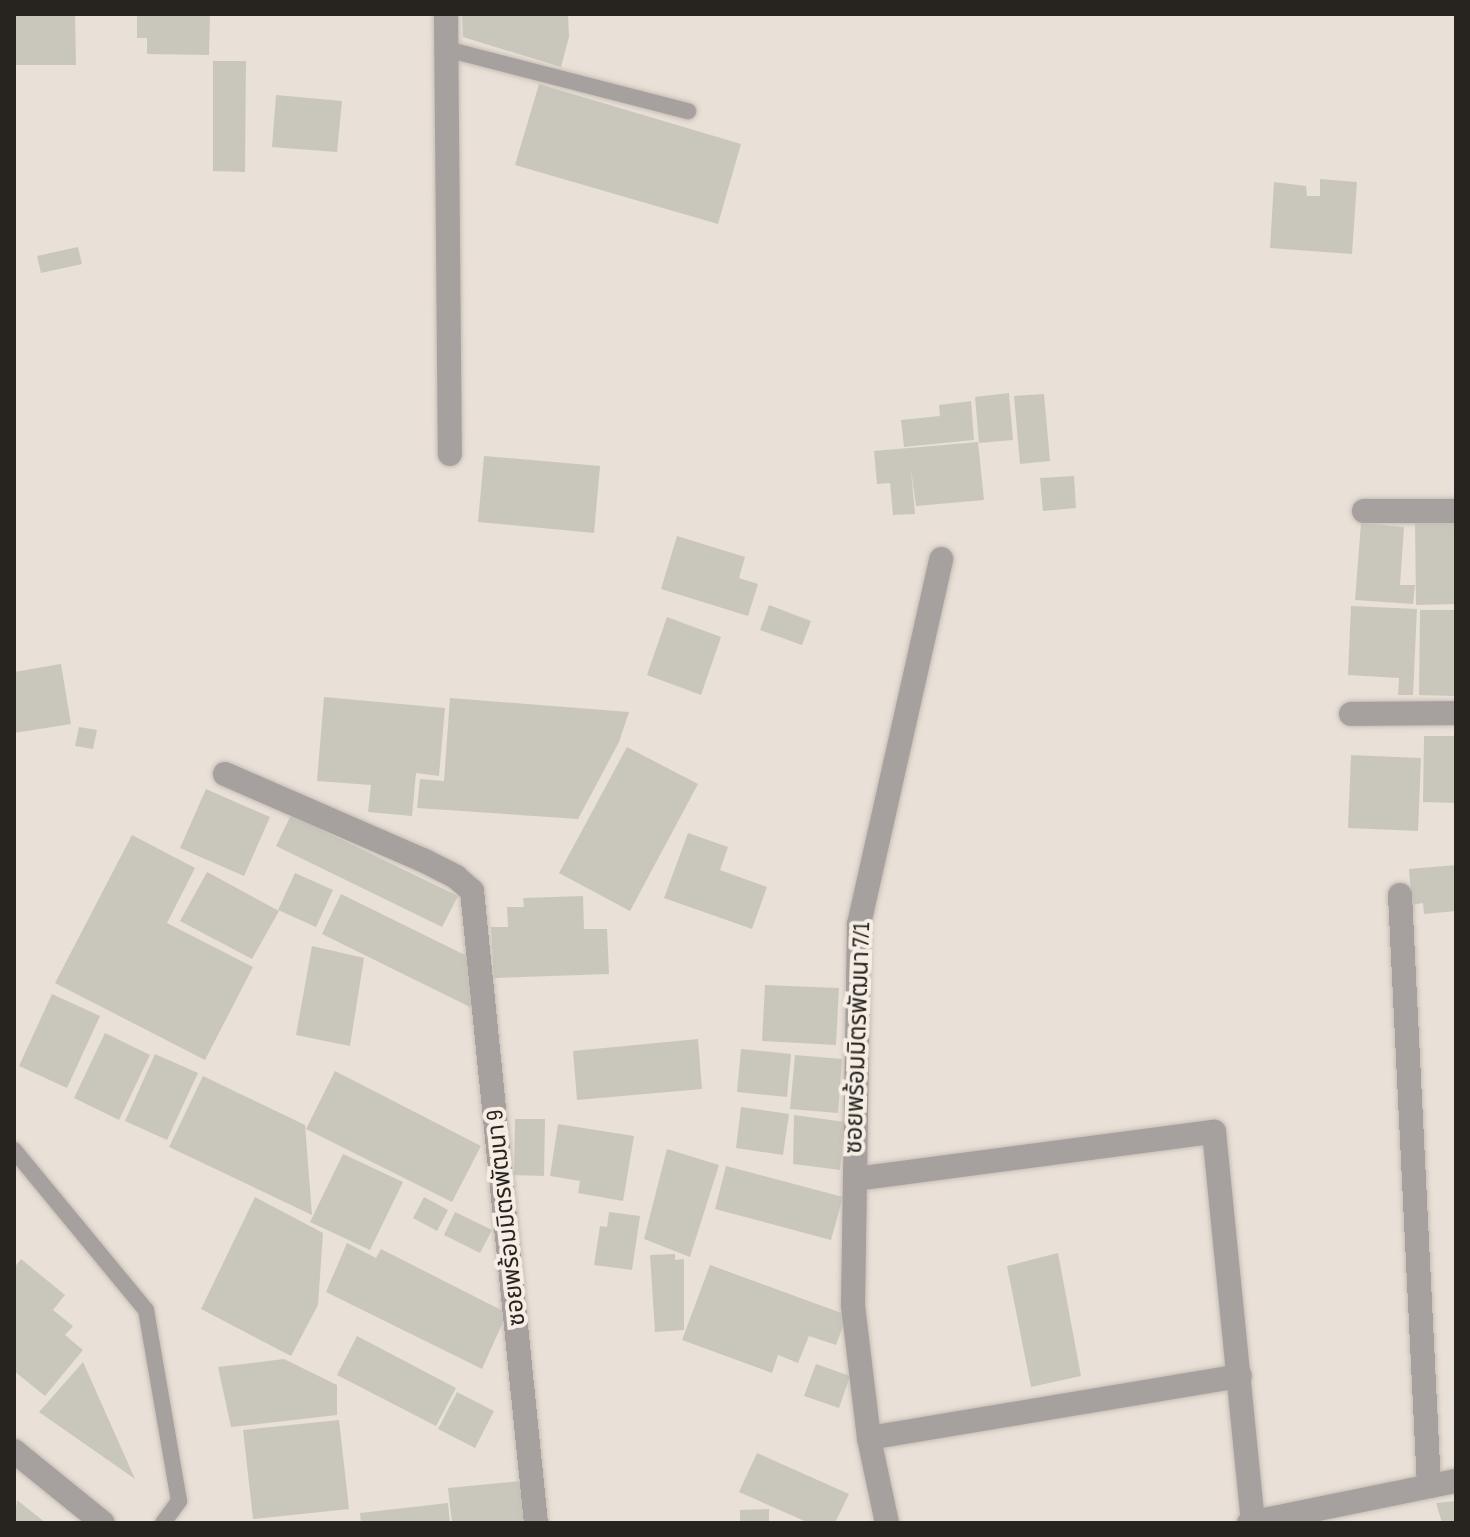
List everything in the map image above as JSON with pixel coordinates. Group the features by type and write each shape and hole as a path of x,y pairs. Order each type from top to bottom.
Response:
{"street":[{"path":"446,14 450,454"},
{"path":"1364,511 1456,511"},
{"name":"ซอยพร้อมมิตรพัฒนา 7/1","path":"887,1523 869,1438 853,1305 859,924 941,559"},
{"path":"1351,714 1456,713"},
{"name":"ซอยพร้อมมิตรพัฒนา 9","path":"225,774 456,877 472,891 536,1523"},
{"path":"1400,895 1429,1486"},
{"path":"855,1179 1214,1132 1240,1376 1251,1523 1283,1519 1456,1481"},
{"path":"869,1438 1240,1376"},
{"path":"14,1451 103,1523"}],"lane":[{"path":"446,49 688,111"},
{"path":"14,1150 146,1310 179,1501 163,1523"}],"building":[{"path":"14,14 75,14 76,65 14,65"},
{"path":"137,14 210,14 209,55 147,54 147,38 137,38"},
{"path":"462,14 568,14 569,37 561,67 463,37"},
{"path":"213,61 246,61 245,172 213,171"},
{"path":"539,84 741,144 718,224 515,165"},
{"path":"276,95 342,101 337,152 272,147"},
{"path":"1320,179 1357,182 1352,254 1270,248 1274,182 1306,186 1307,196 1320,196"},
{"path":"78,247 82,264 41,273 37,256"},
{"path":"1009,393 1013,440 979,443 975,397"},
{"path":"1044,394 1050,461 1020,464 1014,396"},
{"path":"971,401 974,440 904,447 901,420 940,416 939,405"},
{"path":"978,442 984,500 916,506 911,469 915,514 893,515 890,483 877,484 874,451"},
{"path":"484,456 600,466 594,533 478,522"},
{"path":"1074,476 1076,508 1043,511 1040,478"},
{"path":"1415,522 1456,522 1456,604 1416,605"},
{"path":"1361,523 1404,527 1400,585 1415,585 1413,604 1355,600"},
{"path":"677,536 745,557 739,578 758,584 748,616 661,589"},
{"path":"769,605 811,621 802,645 760,630"},
{"path":"1351,606 1417,609 1413,695 1398,695 1399,678 1348,675"},
{"path":"1420,610 1456,610 1456,696 1419,695"},
{"path":"667,617 721,637 701,695 647,675"},
{"path":"61,664 71,724 14,733 14,672"},
{"path":"324,697 445,708 439,776 416,773 412,816 368,812 371,785 317,781"},
{"path":"450,698 629,712 619,742 578,819 417,808 420,779 444,781"},
{"path":"79,727 97,730 93,749 75,746"},
{"path":"1424,736 1456,736 1456,803 1423,802"},
{"path":"627,747 698,784 630,911 559,873"},
{"path":"1351,755 1421,758 1418,831 1348,828"},
{"path":"206,789 270,817 244,876 180,848"},
{"path":"291,815 458,896 442,927 276,846"},
{"path":"688,833 728,847 720,870 767,887 752,929 664,898"},
{"path":"132,835 195,868 167,923 253,967 205,1060 55,983"},
{"path":"1456,865 1456,911 1424,914 1423,903 1412,905 1409,869"},
{"path":"207,872 279,911 252,959 180,921"},
{"path":"295,873 333,890 316,927 278,910"},
{"path":"341,894 471,958 474,1009 322,934"},
{"path":"583,896 584,929 607,929 609,974 494,978 491,927 508,927 507,907 524,907 523,898"},
{"path":"312,946 364,958 350,1046 296,1035"},
{"path":"765,985 839,988 836,1045 762,1041"},
{"path":"52,994 100,1016 67,1088 19,1066"},
{"path":"105,1033 150,1055 119,1120 74,1098"},
{"path":"698,1039 702,1089 577,1100 573,1051"},
{"path":"741,1049 791,1054 787,1097 737,1092"},
{"path":"155,1054 198,1073 167,1140 125,1121"},
{"path":"795,1055 842,1059 838,1113 790,1109"},
{"path":"335,1071 481,1146 452,1202 306,1129"},
{"path":"203,1076 305,1125 312,1215 169,1147"},
{"path":"741,1107 789,1114 783,1155 736,1148"},
{"path":"794,1115 845,1122 840,1170 793,1164"},
{"path":"515,1119 545,1119 544,1176 514,1175"},
{"path":"558,1124 634,1136 623,1201 578,1193 580,1181 550,1176"},
{"path":"667,1149 719,1165 690,1257 644,1239"},
{"path":"343,1154 403,1182 370,1250 310,1222"},
{"path":"726,1166 843,1197 831,1240 715,1209"},
{"path":"255,1197 323,1233 318,1305 291,1356 201,1309"},
{"path":"424,1197 448,1210 437,1231 413,1218"},
{"path":"455,1212 492,1230 480,1253 444,1235"},
{"path":"609,1212 640,1216 632,1270 594,1265 600,1226 607,1227"},
{"path":"347,1243 376,1258 381,1249 507,1313 482,1369 326,1292"},
{"path":"1058,1253 1081,1376 1031,1387 1007,1266"},
{"path":"675,1254 675,1260 684,1259 684,1330 655,1332 650,1255"},
{"path":"21,1259 65,1295 53,1310 73,1326 65,1335 83,1350 45,1396 14,1371 14,1268"},
{"path":"710,1265 847,1315 836,1345 809,1336 798,1363 778,1355 772,1373 682,1340"},
{"path":"357,1336 456,1388 436,1426 337,1375"},
{"path":"284,1359 337,1385 337,1415 231,1427 218,1367"},
{"path":"83,1362 135,1479 39,1412"},
{"path":"816,1364 850,1376 839,1408 804,1396"},
{"path":"457,1392 494,1411 475,1448 438,1429"},
{"path":"339,1420 349,1509 253,1519 243,1430"},
{"path":"757,1453 849,1494 835,1523 809,1523 739,1492"},
{"path":"520,1481 525,1523 452,1523 448,1488"},
{"path":"17,1500 46,1523 14,1523"},
{"path":"1456,1501 1456,1523 1442,1523 1436,1503"},
{"path":"448,1503 450,1523 361,1523 360,1513"},
{"path":"769,1509 769,1523 740,1523 740,1510"}]}
